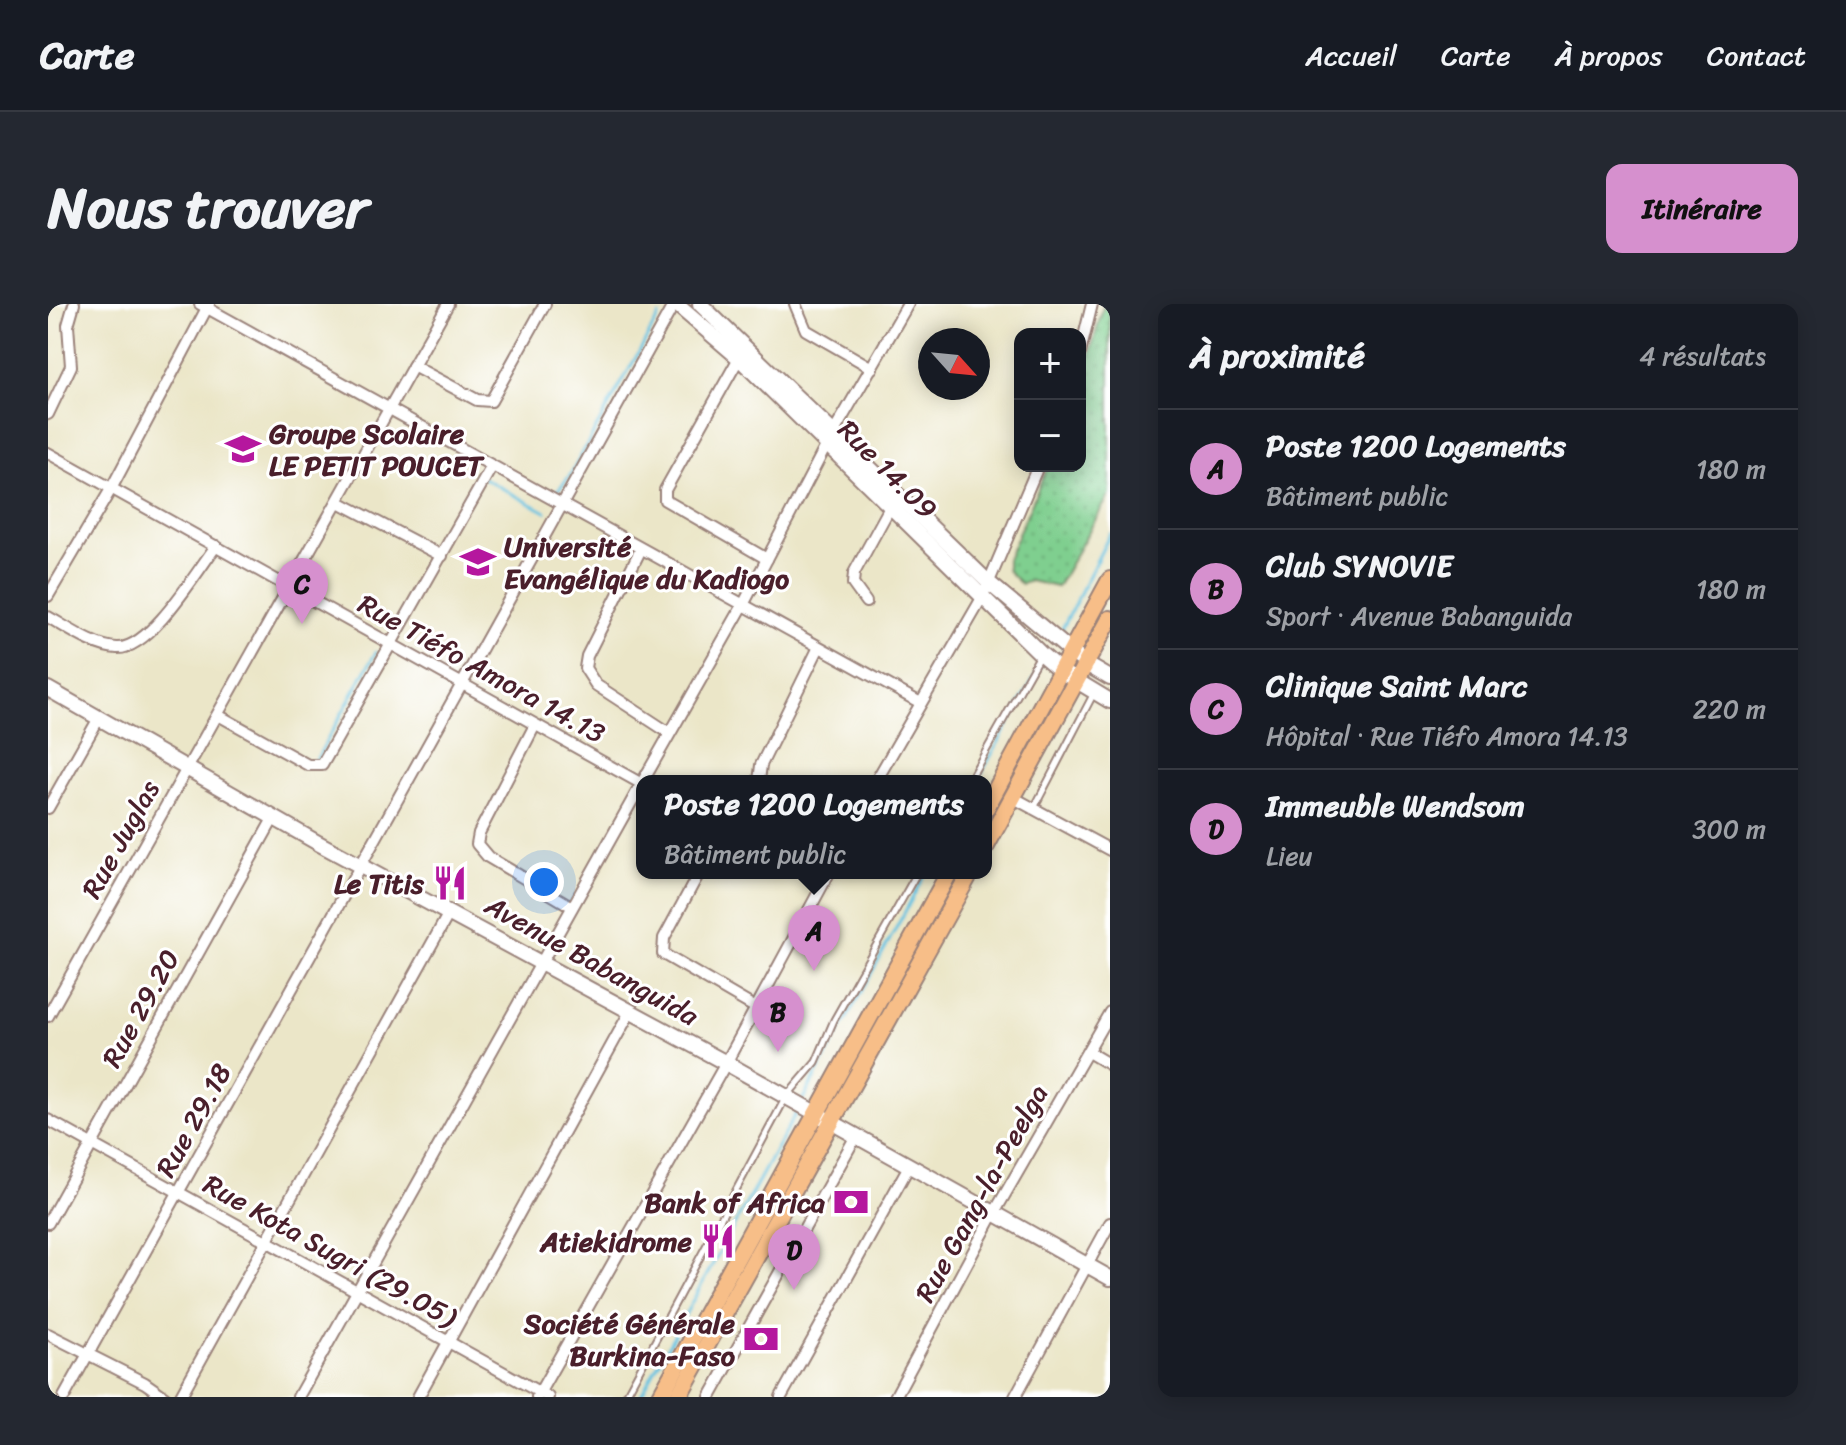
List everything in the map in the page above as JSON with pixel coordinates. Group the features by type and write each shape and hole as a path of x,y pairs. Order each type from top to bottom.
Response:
{"main road":[{"path":"992,797 1110,580"},
{"path":"992,836 1110,619"},
{"path":"660,1397 946,879"},
{"path":"678,1397 967,879"}],"street":[{"path":"48,414 71,366 68,325 74,304"},
{"name":"Rue Juglas","path":"48,1016 291,589 448,304"},
{"path":"413,366 477,400 491,401 545,304"},
{"name":"Rue 14.09","path":"675,304 831,438 989,583 1086,664 1110,678"},
{"name":"Rue 29.18","path":"64,1397 675,304"},
{"name":"Rue 14.09","path":"700,304 831,438 889,509 1041,654 1062,672 1110,701"},
{"path":"795,304 806,330 872,368"},
{"path":"646,775 908,304"},
{"path":"1086,328 1092,304"},
{"path":"48,596 111,489 205,305 387,410 919,702"},
{"path":"739,358 665,490 665,500 767,559"},
{"name":"Rue Tiéfo Amora 14.13","path":"48,453 636,780"},
{"path":"218,715 308,765 318,767 326,760 492,466"},
{"path":"879,775 982,598 1035,472"},
{"path":"339,502 442,556"},
{"path":"866,602 853,584 854,573 889,509"},
{"path":"48,617 105,645 128,646 150,631 216,546"},
{"path":"641,549 587,656 585,668 596,685 668,732"},
{"path":"760,775 761,765 818,649"},
{"name":"Avenue Babanguida","path":"48,689 361,866 541,961 1110,1278"},
{"path":"48,808 99,718"},
{"path":"535,725 479,833 477,844 483,853 571,906"},
{"path":"298,1397 636,793"},
{"path":"1014,798 1110,850"},
{"name":"Rue 29.20","path":"48,1223 274,817"},
{"path":"696,879 664,938 662,946 667,959 756,1008"},
{"path":"541,1395 826,879"},
{"path":"180,1397 449,913"},
{"path":"418,1397 630,1012"},
{"name":"Rue Gang-la-Peelga","path":"895,1397 993,1215 1110,1012"},
{"path":"1088,1052 1110,1065"},
{"name":"Rue Kota Sugri (29.05)","path":"48,1120 541,1395"},
{"path":"710,1397 856,1136"},
{"path":"781,1397 909,1166"},
{"path":"1015,1397 1110,1223"},
{"path":"48,1334 145,1383 165,1397"}],"lane":[{"path":"972,775 1041,654"},
{"path":"1033,809 1095,692"},
{"path":"625,1397 786,1097 816,1062 834,1020 914,879"}],"green space":[{"path":"1104,304 1110,304 1110,494 1057,587 1030,581 1021,584 1007,570 1007,559 1045,472 1086,472 1086,368"}],"waterway":[{"path":"555,493 569,477 659,316"},
{"path":"476,474 546,512"},
{"path":"1059,635 1110,534"},
{"path":"315,762 376,652"},
{"path":"980,775 1043,662"},
{"path":"803,1099 923,879"},
{"path":"640,1397 798,1109"}],"place":[{"name":"Groupe Scolaire LE PETIT POUCET","path":"243,449"},
{"name":"Université Evangélique du Kadiogo","path":"478,562"},
{"name":"Clinique Saint Marc","path":"302,624"},
{"name":"Le Titis","path":"450,883"},
{"name":"Poste 1200 Logements","path":"814,971"},
{"name":"Club SYNOVIE","path":"778,1052"},
{"name":"Bank of Africa","path":"851,1202"},
{"name":"Atiekidrome","path":"718,1241"},
{"name":"Immeuble Wendsom","path":"794,1290"},
{"name":"Société Générale Burkina-Faso","path":"761,1339"}]}
